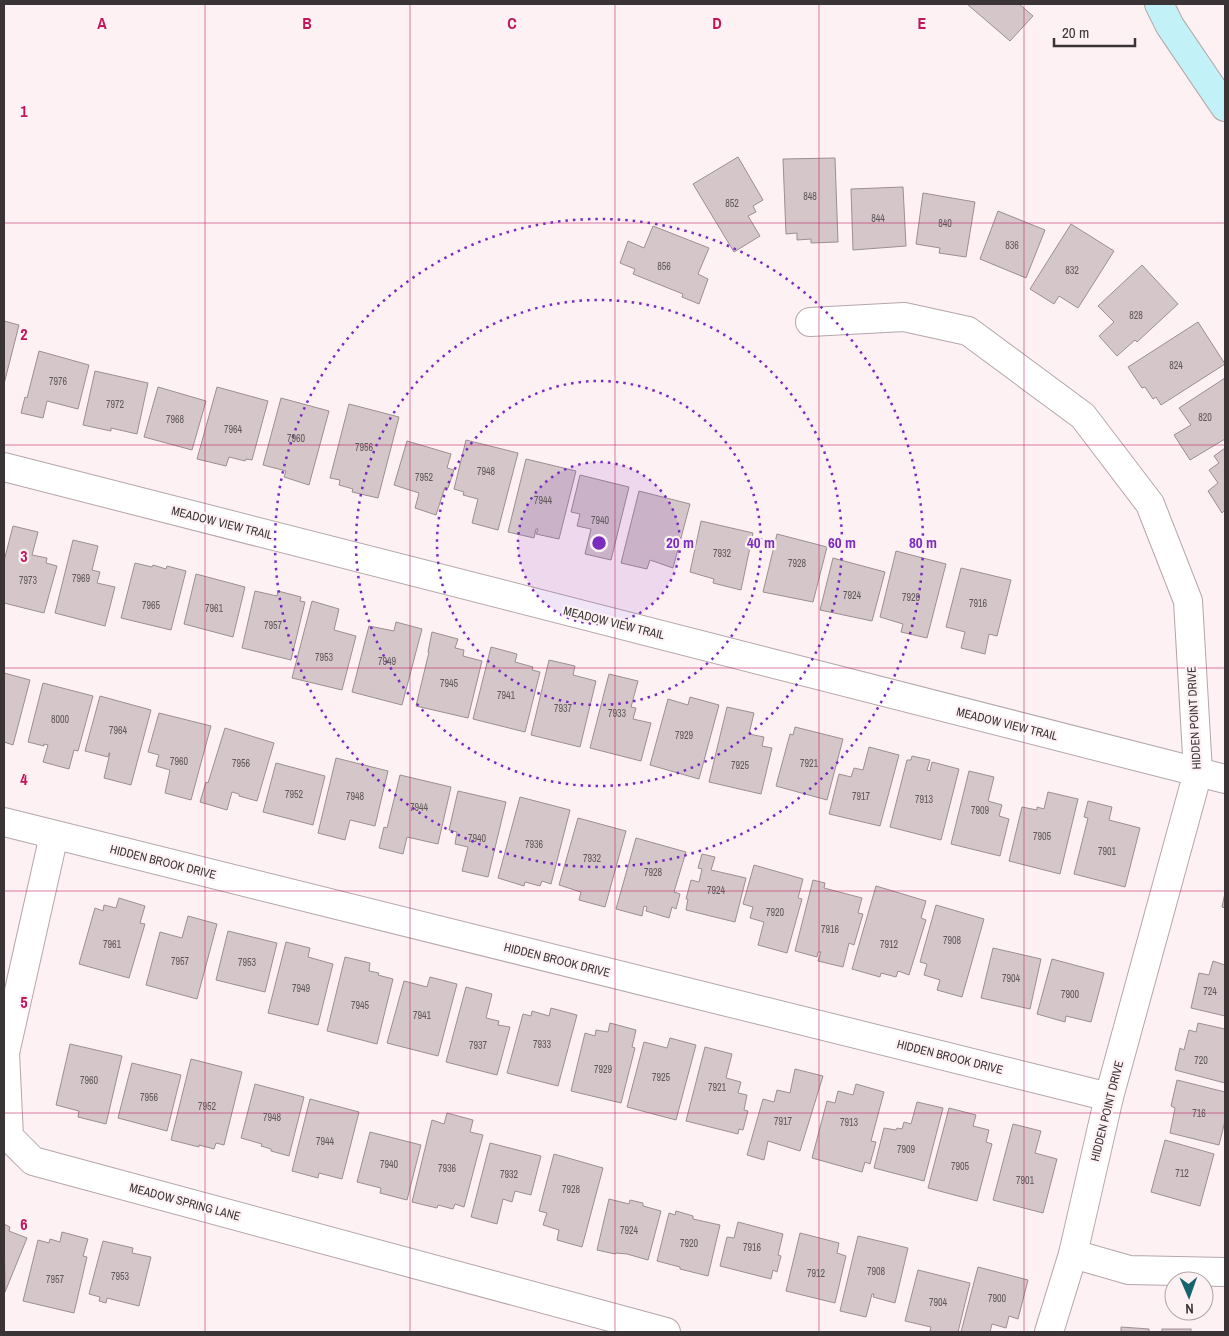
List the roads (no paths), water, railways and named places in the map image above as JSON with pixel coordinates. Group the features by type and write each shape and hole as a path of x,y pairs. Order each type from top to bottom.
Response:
{"street":[{"path":"1159,4 1170,26 1225,107"},
{"name":"HIDDEN POINT DRIVE","path":"810,322 904,317 968,331 1083,416 1150,504 1188,600 1198,772 1110,1097 1073,1254 1049,1332"},
{"name":"MEADOW VIEW TRAIL","path":"4,467 1225,779"},
{"name":"HIDDEN BROOK DRIVE","path":"4,822 1110,1097"},
{"name":"MEADOW SPRING LANE","path":"54,835 5,1053 9,1137 33,1161 666,1332"},
{"path":"1073,1254 1129,1270 1225,1272"}]}
